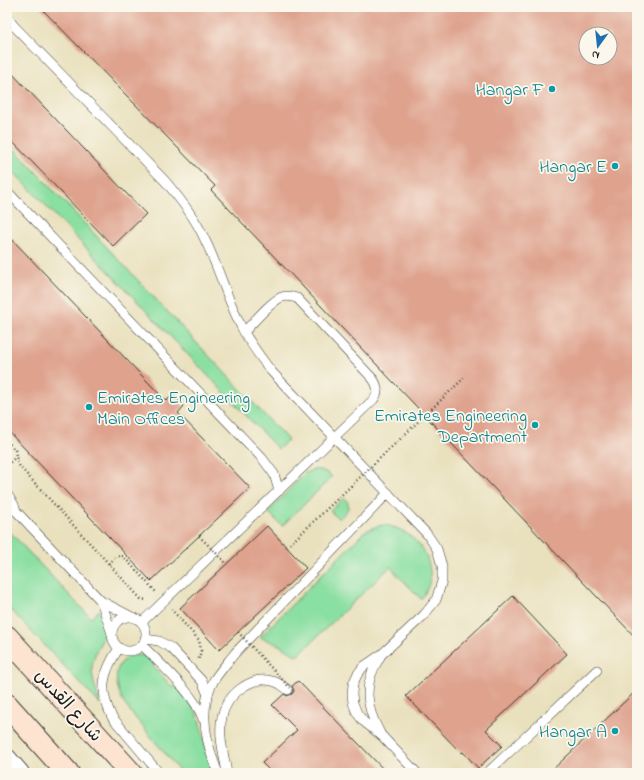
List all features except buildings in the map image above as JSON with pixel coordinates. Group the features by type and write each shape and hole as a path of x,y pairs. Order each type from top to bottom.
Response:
{"main road":[{"name":"شارع القدس","path":"7,638 131,773"},
{"path":"7,705 68,773"}],"street":[{"path":"7,758 20,773"}],"lane":[{"path":"7,17 181,201 195,220 206,241 244,332 258,354 271,371 427,534 437,549 442,566 442,581 436,600 424,615 382,654 363,667 353,684 352,694 353,703 357,713 363,721 382,736 417,773"},
{"path":"7,33 14,26"},
{"path":"7,191 262,458 274,474 279,491"},
{"path":"142,622 335,438 377,395 378,389 373,379 298,298 290,296 282,297 244,332"},
{"path":"218,773 207,736 204,714 208,695 214,681 235,653 388,493"},
{"path":"7,494 16,511"},
{"path":"7,506 16,511 101,601 142,622 146,633 143,642"},
{"path":"101,601 115,644 119,648 131,650 143,642 159,641 171,648 202,681 208,695"},
{"path":"112,634 112,628 116,622 126,617 132,617"},
{"path":"143,642 192,697 200,710 205,724"},
{"path":"119,648 106,670 104,694 107,706 112,717 159,773"},
{"path":"382,654 372,672 368,692 369,706 373,719 382,736"},
{"path":"487,773 597,670"},
{"path":"227,773 221,730 222,716 227,704 236,692 247,684 260,680 271,680 280,683 289,689"}],"path":[{"path":"287,547 465,377"},
{"path":"7,441 15,450 22,470 141,599 148,599"},
{"path":"7,465 17,457"},
{"path":"199,536 227,564"},
{"path":"152,596 157,592"},
{"path":"238,632 289,689"}],"green space":[{"path":"7,141 288,440 278,449 7,165"},
{"path":"312,470 323,471 332,477 282,526 268,512 305,473"},
{"path":"344,498 347,501 348,509 339,519 330,511"},
{"path":"384,525 396,528 408,534 424,553 429,564 430,576 428,588 421,599 390,567 297,656 279,645 260,637 365,531"},
{"path":"7,529 91,618 99,610 105,627 102,640 93,660 92,673 100,704 7,606"},
{"path":"132,655 150,656 153,660 153,666 171,686 182,689 189,697 198,716 213,773 181,773 125,705 119,691 116,677 120,665 125,659"}],"place":[{"name":"Hangar F","path":"552,89"},
{"name":"Hangar E","path":"615,166"},
{"name":"Emirates Engineering Main Offices","path":"89,407"},
{"name":"Emirates Engineering Department","path":"535,425"},
{"name":"Hangar A","path":"615,731"}]}
